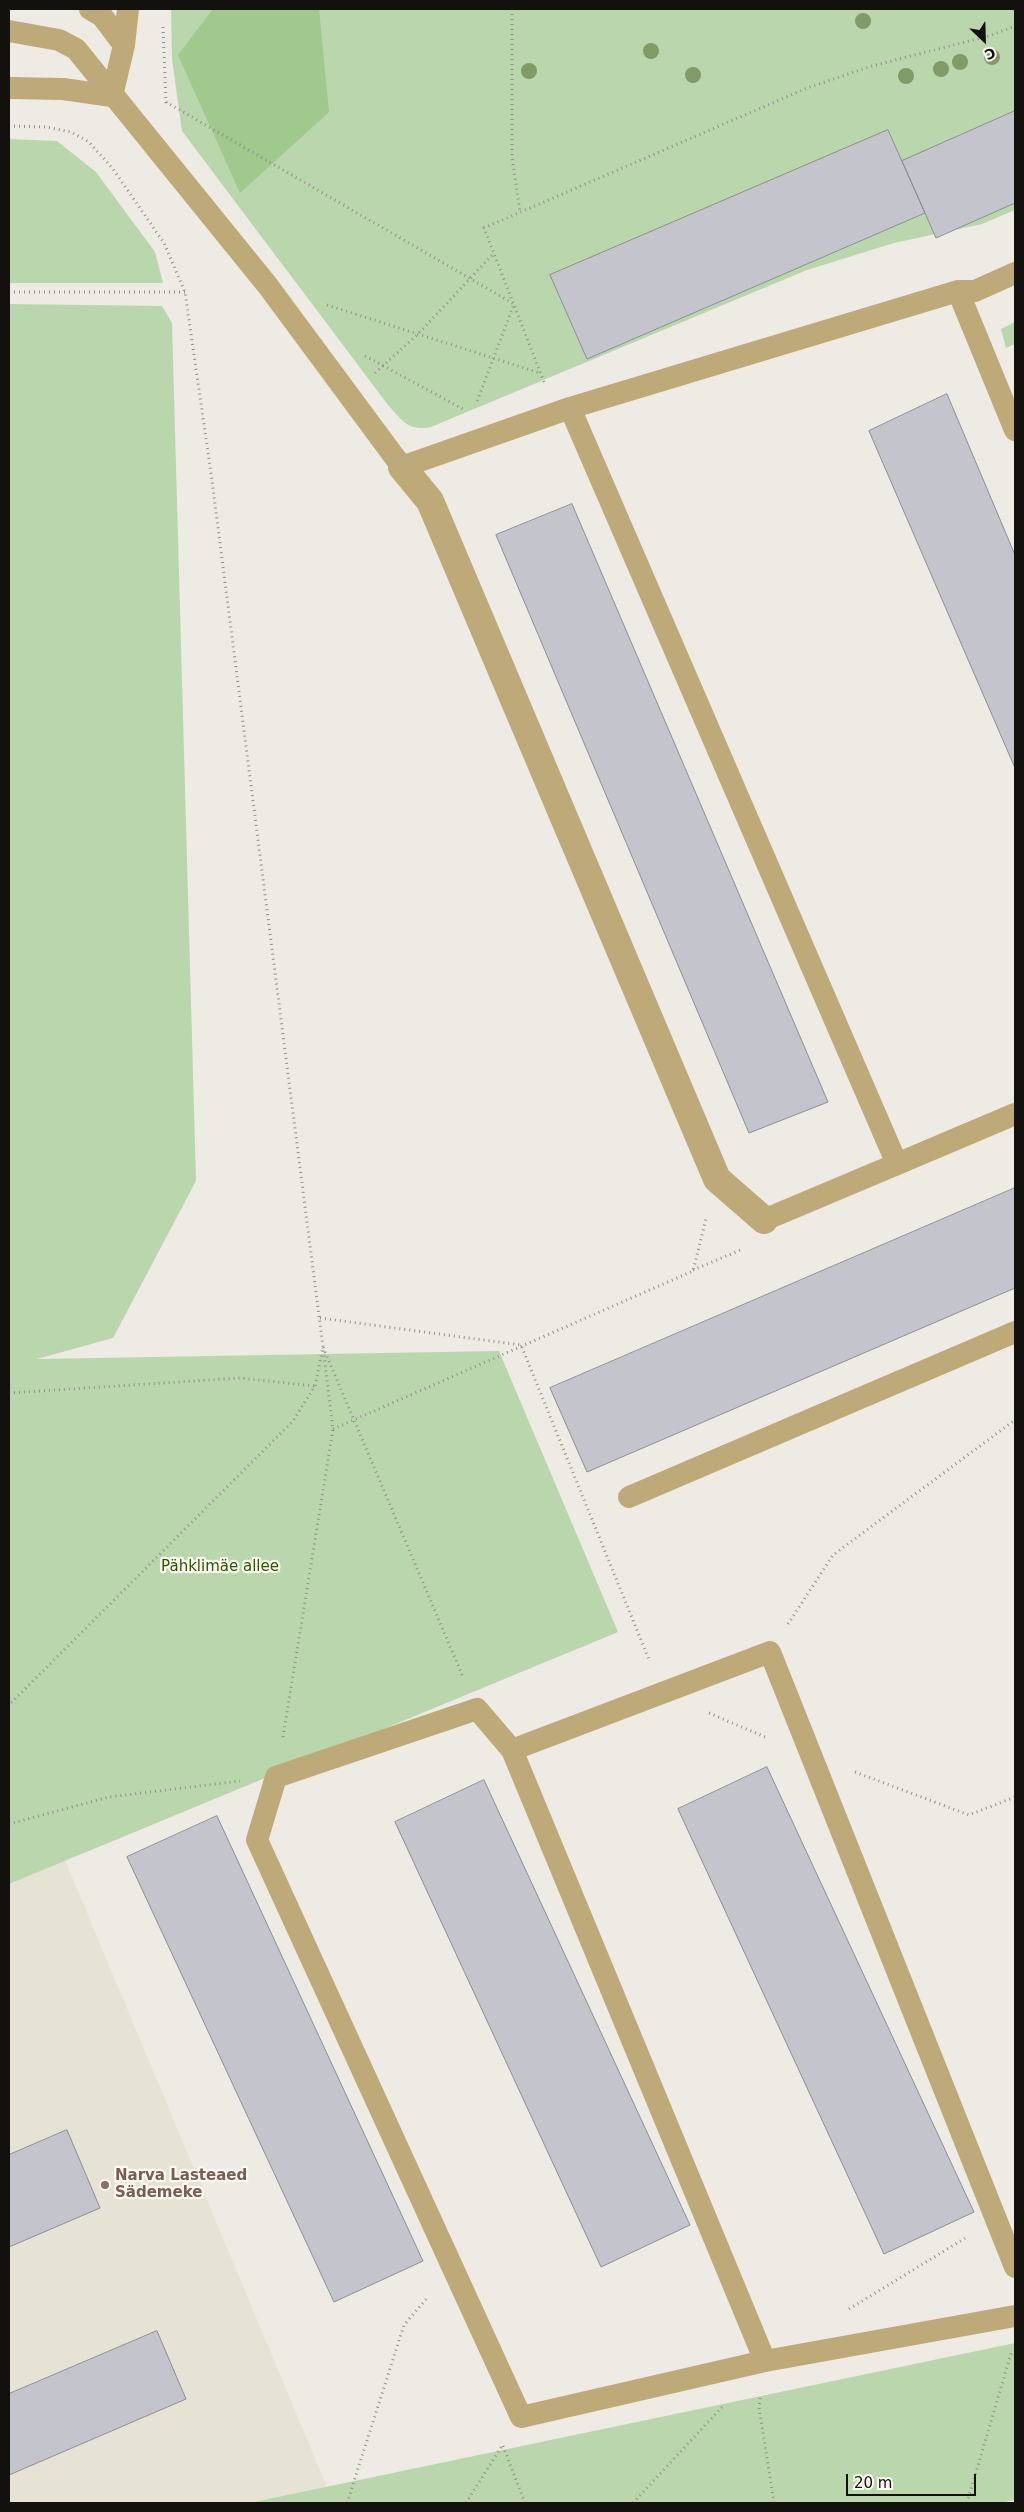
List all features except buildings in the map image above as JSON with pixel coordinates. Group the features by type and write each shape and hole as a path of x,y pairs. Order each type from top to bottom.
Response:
{"street":[{"path":"402,467 430,500 717,1179 764,1220"}],"lane":[{"path":"90,9 102,16 124,46"},
{"path":"112,96 124,46 128,9"},
{"path":"9,31 59,40 76,49 112,96 268,286 402,467 564,410 958,291 975,291 1015,273"},
{"path":"9,88 63,89 112,96"},
{"path":"958,291 1015,430"},
{"path":"564,410 896,1164"},
{"path":"764,1220 1015,1114"},
{"path":"629,1497 1015,1332"},
{"path":"512,1750 770,1652 1015,2267"},
{"path":"765,2360 512,1750 477,1709 276,1777 257,1840 521,2416 765,2360 1015,2316"}],"path":[{"path":"512,9 512,157 520,212"},
{"path":"564,410 540,373 484,228 807,88 872,66 989,36 1015,26"},
{"path":"166,102 514,304"},
{"path":"9,126 46,127 71,132 89,142 113,169 164,243 185,292 213,493 333,1429 276,1777 109,1797 9,1824"},
{"path":"372,376 417,335 494,253"},
{"path":"9,292 185,292"},
{"path":"324,304 540,373"},
{"path":"475,406 514,304"},
{"path":"360,354 464,410"},
{"path":"333,1429 693,1271 717,1179"},
{"path":"320,1318 521,1345"},
{"path":"521,1345 663,1693 812,1756 970,1815 1015,1797"},
{"path":"9,1705 293,1421 316,1386 323,1347"},
{"path":"323,1347 477,1709"},
{"path":"9,1393 240,1378 316,1386"},
{"path":"770,1652 833,1555 1015,1420"},
{"path":"348,2503 404,2325 453,2269"},
{"path":"967,2503 1015,2340"},
{"path":"765,2360 759,2407 774,2503"},
{"path":"466,2503 521,2416"},
{"path":"502,2445 525,2503"}],"shaded area":[{"name":"Narva Lasteaed Sädemeke","path":"65,1860 327,2487 249,2503 9,2503 9,1884"}],"green space":[{"path":"171,9 1015,9 1015,210 982,224 894,243 807,270 431,427 416,428 406,424 388,405 182,131 172,59"},
{"path":"213,9 319,9 329,112 240,193 178,55"},
{"path":"9,139 57,141 96,172 155,252 163,283 9,283"},
{"name":"Pähklimäe allee","path":"9,304 162,306 172,323 196,1181 113,1338 37,1359 499,1351 618,1632 9,1884"},
{"path":"1015,322 1015,344 1006,348 1001,329"},
{"path":"1015,2343 1015,2500 1000,2503 249,2503"}],"place":[{"name":"Narva Lasteaed Sädemeke","path":"105,2185"}]}
